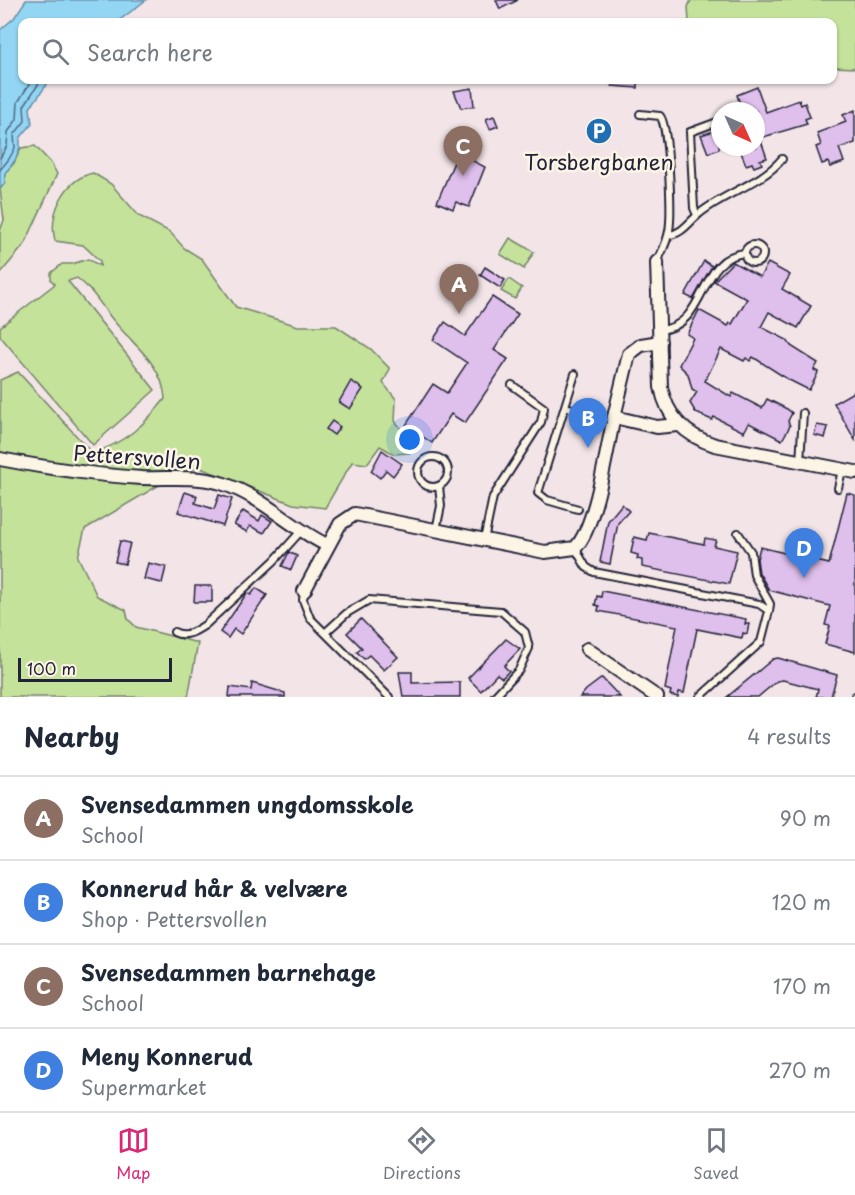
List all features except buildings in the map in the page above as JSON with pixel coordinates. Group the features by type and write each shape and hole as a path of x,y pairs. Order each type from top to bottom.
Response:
{"street":[{"path":"657,262 661,387 667,407 678,424 704,442 855,472"},
{"path":"304,591 340,524 356,514 545,552 575,548 585,535 594,506 629,354 660,336"},
{"path":"614,417 657,427 678,424"},
{"name":"Pettersvollen","path":"0,459 64,471 144,478 203,478 248,494 327,545"},
{"path":"587,649 657,697"}],"lane":[{"path":"640,114 652,114 663,120 671,208 669,235 657,262"},
{"path":"697,215 693,199 690,132 711,124"},
{"path":"669,235 679,232 719,199 773,170 782,159"},
{"path":"693,199 698,192"},
{"path":"660,336 683,322 718,264 731,255 745,254"},
{"path":"575,374 538,493 547,500 578,509"},
{"path":"484,540 493,496 541,422 544,408 512,385"},
{"path":"565,407 600,417"},
{"path":"800,462 803,413"},
{"path":"435,457 444,462 448,470 446,479 439,486 430,488 421,483 417,474 419,464 427,458 435,457"},
{"path":"838,488 842,470"},
{"path":"436,530 441,506 439,486"},
{"path":"174,632 192,633 205,625 274,561 302,530"},
{"path":"700,697 761,642 770,611 770,604 754,575 751,552 738,533"},
{"path":"575,548 586,567 594,572 759,604 770,611"},
{"path":"304,591 303,600 310,618 389,697"},
{"path":"326,632 347,613 369,600 501,612 525,632 529,648 519,670 494,697"}],"green space":[{"path":"691,0 855,0 855,68 837,67 837,18 689,18 688,7"},
{"path":"35,146 51,163 57,174 25,244 0,274 0,231 4,220 0,189 5,183 5,173 14,163 21,148"},
{"path":"93,173 111,184 139,216 170,232 184,248 202,259 236,307 298,326 336,326 371,349 390,369 383,383 396,399 395,421 416,447 409,453 394,454 380,446 367,464 352,462 325,508 293,504 198,467 171,478 85,529 78,557 97,596 126,610 128,619 136,627 198,643 188,697 0,697 0,380 18,372 92,453 124,439 150,417 165,399 159,375 153,365 113,320 93,293 77,278 68,281 155,390 93,445 0,336 0,327 55,284 51,280 51,273 62,264 72,264 88,259 100,266 100,261 83,245 55,241 53,230 57,209 67,190 83,176"},
{"path":"510,238 534,252 524,269 500,254"},
{"path":"509,279 522,288 515,299 501,291"}],"water":[{"path":"26,0 146,0 122,18 18,18 18,84 47,84 30,108 32,124 20,138 18,153 5,173 5,183 0,189 0,30 14,18"}],"place":[{"name":"Torsbergbanen","path":"599,131"},
{"name":"Svensedammen barnehage","path":"463,176"},
{"name":"Svensedammen ungdomsskole","path":"459,314"},
{"name":"Konnerud hår & velvære","path":"588,448"},
{"name":"Meny Konnerud","path":"804,578"}]}
